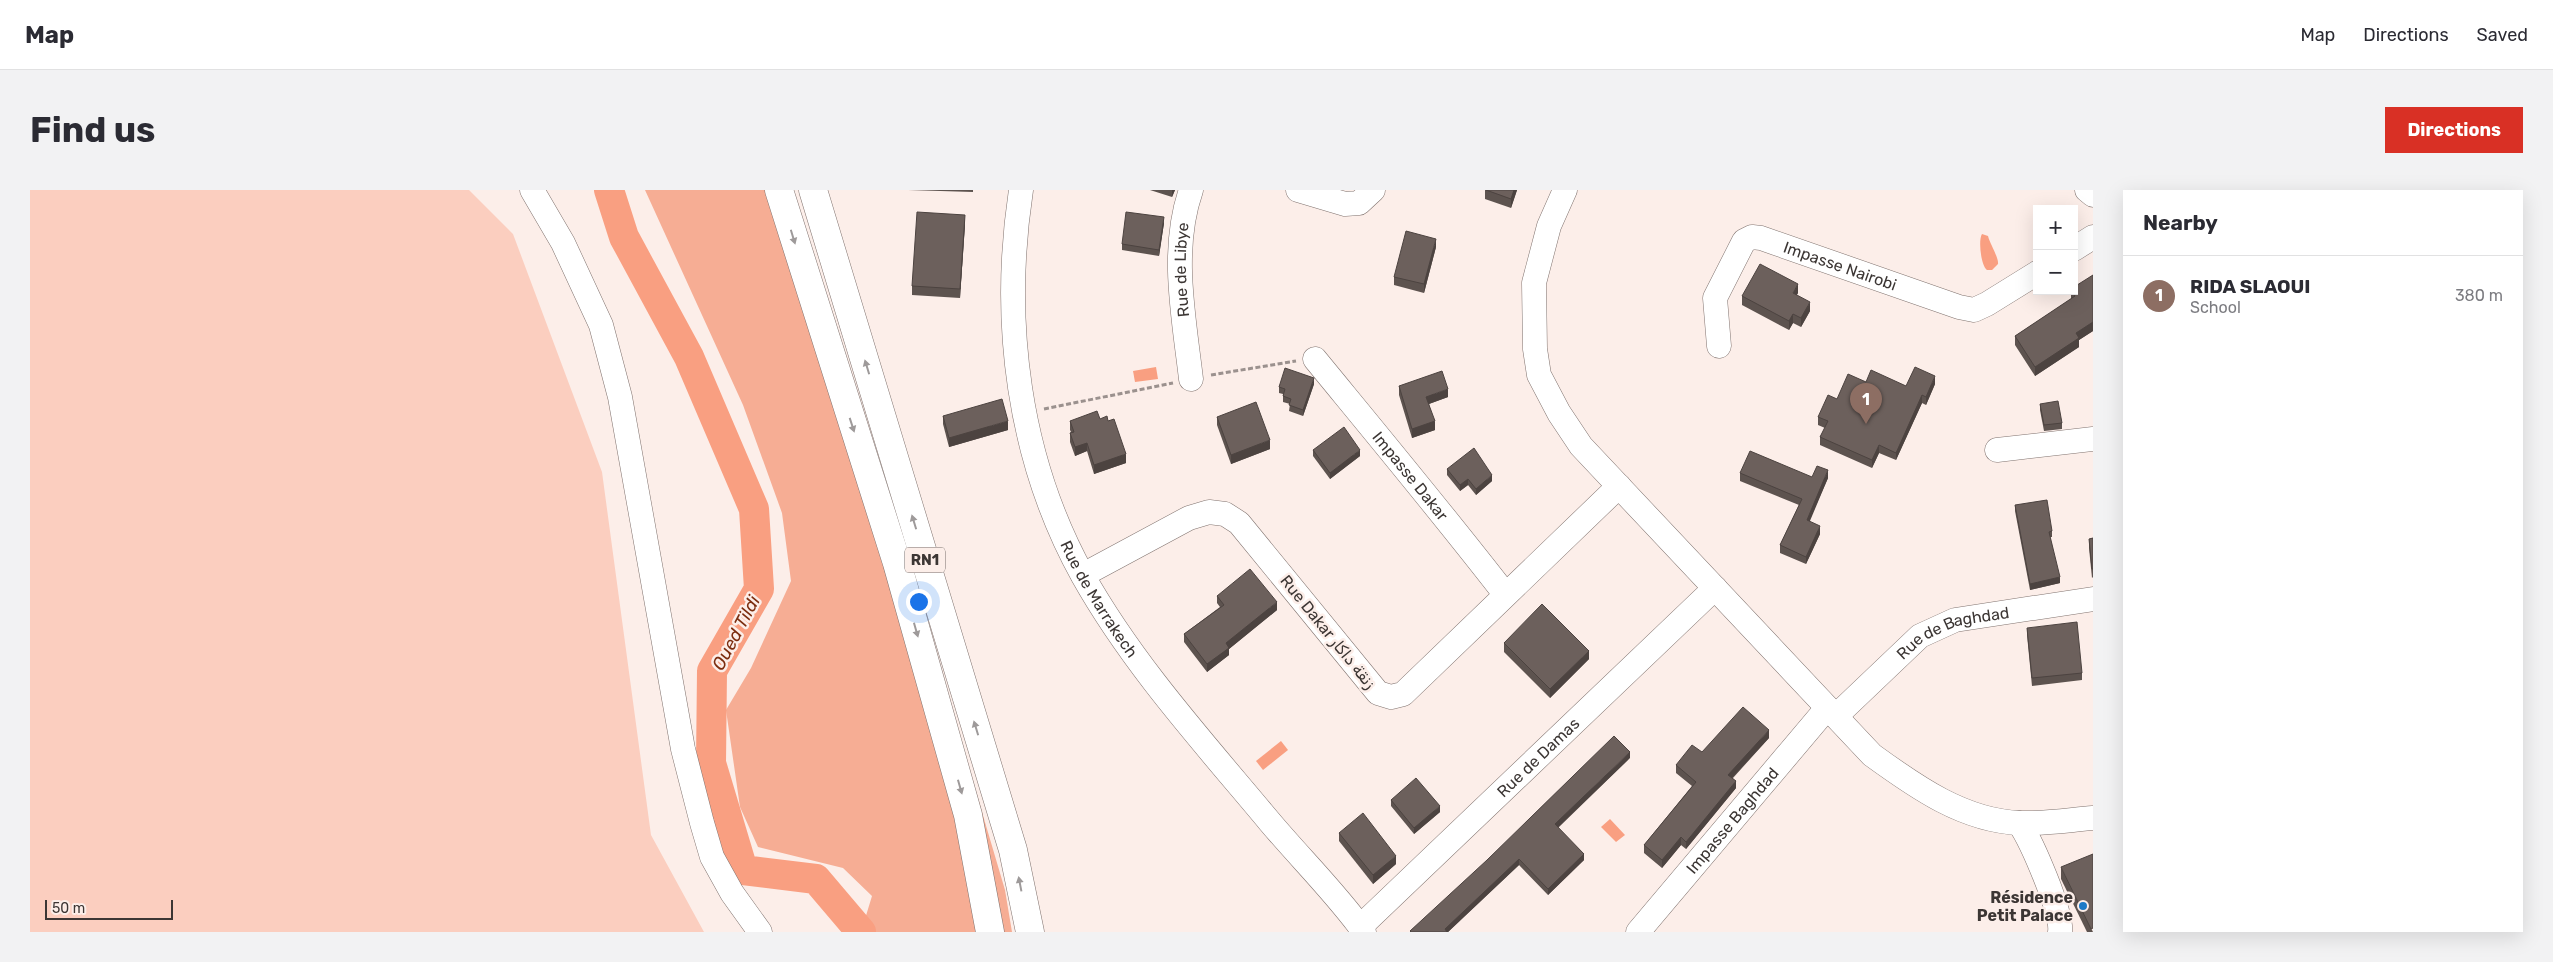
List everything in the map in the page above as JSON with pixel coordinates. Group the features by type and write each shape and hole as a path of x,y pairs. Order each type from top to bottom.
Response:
{"highway":[{"name":"RN1","path":"779,190 897,563 968,815 990,932"},
{"name":"RN1","path":"813,190 1013,850 1030,932"}],"street":[{"path":"532,190 563,243 590,298 609,353 620,397 683,749 699,814 712,857 732,893 760,932"},
{"name":"Rue de Marrakech","path":"1021,190 1014,234 1012,298 1014,353 1024,414 1038,468 1057,520 1083,575 1143,666 1270,823 1362,930"},
{"name":"Rue de Libye","path":"1191,190 1183,229 1180,264 1182,305 1191,379"},
{"path":"1298,190 1344,204 1359,203 1373,190"},
{"path":"1565,190 1549,226 1534,283 1534,349 1538,375 1559,413 1581,446 1872,755 1914,785 1948,804 1985,817 2020,823 2093,818"},
{"path":"2087,190 2093,195"},
{"name":"Impasse Nairobi","path":"1719,346 1715,298 1744,242 1752,237 1761,238 1960,307 1974,310 2033,275"},
{"path":"2078,246 2093,237"},
{"name":"Impasse Dakar","path":"1316,358 1358,413 1428,495 1504,594"},
{"path":"1998,450 2093,439"},
{"name":"Rue Dakar زنقة داكار","path":"1083,575 1189,518 1209,512 1224,514 1239,523 1378,693 1391,697 1402,694 1504,594 1619,486"},
{"name":"Rue de Damas","path":"1362,930 1715,588"},
{"name":"Rue de Baghdad","path":"1832,712 1920,636 1935,628 1955,620 2093,599"},
{"name":"Impasse Baghdad","path":"1638,932 1832,712"},
{"path":"2020,823 2028,835 2056,909 2060,932"}],"path":[{"path":"1024,414 1191,379 1316,358"}],"shaded area":[{"path":"30,190 469,190 513,234 602,472 651,835 704,932 30,932"},
{"path":"645,190 783,190 788,197 864,412 1005,890 1012,932 861,932 872,896 843,868 758,847 740,807 726,710 751,668 791,581 782,513 743,405"},
{"path":"1982,234 1988,236 1997,258 1998,264 1992,270 1987,270 1983,264 1980,247"},
{"path":"1156,367 1158,379 1135,382 1133,371"},
{"path":"1281,741 1288,750 1263,770 1256,761"},
{"path":"1610,819 1625,835 1616,842 1601,827"}],"building":[{"path":"1486,190 1514,190 1511,199"},
{"path":"917,212 965,215 960,289 912,286"},
{"path":"1126,212 1164,217 1159,250 1122,244"},
{"path":"1406,231 1436,239 1424,284 1394,277"},
{"path":"1760,264 1798,284 1793,293 1810,302 1801,318 1793,314 1789,321 1742,296"},
{"path":"2093,275 2093,322 2076,333 2079,338 2035,367 2015,336 2074,295 2078,295 2078,284"},
{"path":"1915,367 1935,376 1926,397 1922,395 1896,453 1879,445 1872,460 1820,437 1828,421 1818,417 1828,395 1837,399 1848,374 1866,382 1871,370 1906,386"},
{"path":"1285,368 1314,378 1303,410 1289,405 1291,399 1283,396 1285,389 1279,387"},
{"path":"1442,371 1448,389 1426,397 1435,421 1412,429 1399,386"},
{"path":"1002,399 1008,421 949,438 943,416"},
{"path":"2058,401 2062,423 2044,425 2040,404"},
{"path":"1256,402 1270,440 1231,455 1217,417"},
{"path":"1097,411 1100,419 1107,416 1108,421 1114,419 1126,454 1094,465 1087,443 1075,447 1070,433 1074,432 1070,421"},
{"path":"1344,427 1360,450 1330,473 1313,450"},
{"path":"1474,448 1492,475 1476,489 1468,479 1460,485 1447,469"},
{"path":"1750,451 1812,477 1817,466 1828,470 1807,520 1820,526 1806,557 1780,545 1802,499 1740,473"},
{"path":"2047,500 2052,531 2049,532 2060,577 2030,584 2015,505"},
{"path":"2093,538 2093,569 2092,569 2089,539"},
{"path":"1250,569 1277,602 1226,643 1229,648 1207,664 1184,634 1224,605 1217,596"},
{"path":"1542,604 1589,651 1550,689 1504,643"},
{"path":"2077,622 2082,673 2032,678 2027,628"},
{"path":"1743,707 1769,730 1728,775 1736,781 1686,842 1681,837 1662,860 1644,845 1696,782 1676,765 1692,745 1702,752"},
{"path":"1614,736 1630,752 1555,824 1584,854 1548,889 1519,859 1445,929 1447,932 1410,931 1487,860"},
{"path":"1416,778 1440,806 1414,828 1391,800"},
{"path":"1363,813 1396,856 1373,875 1339,833"},
{"name":"Résidence Petit Palace","path":"2093,854 2093,928 2091,929 2061,867"}],"waterway":[{"name":"Oued Tildi","path":"609,190 624,237 689,357 754,509 759,589 712,671 711,763 743,870 816,879 861,932"}],"place":[{"name":"RIDA SLAOUI","path":"1866,424"},
{"name":"Résidence Petit Palace","path":"2083,906"}]}
